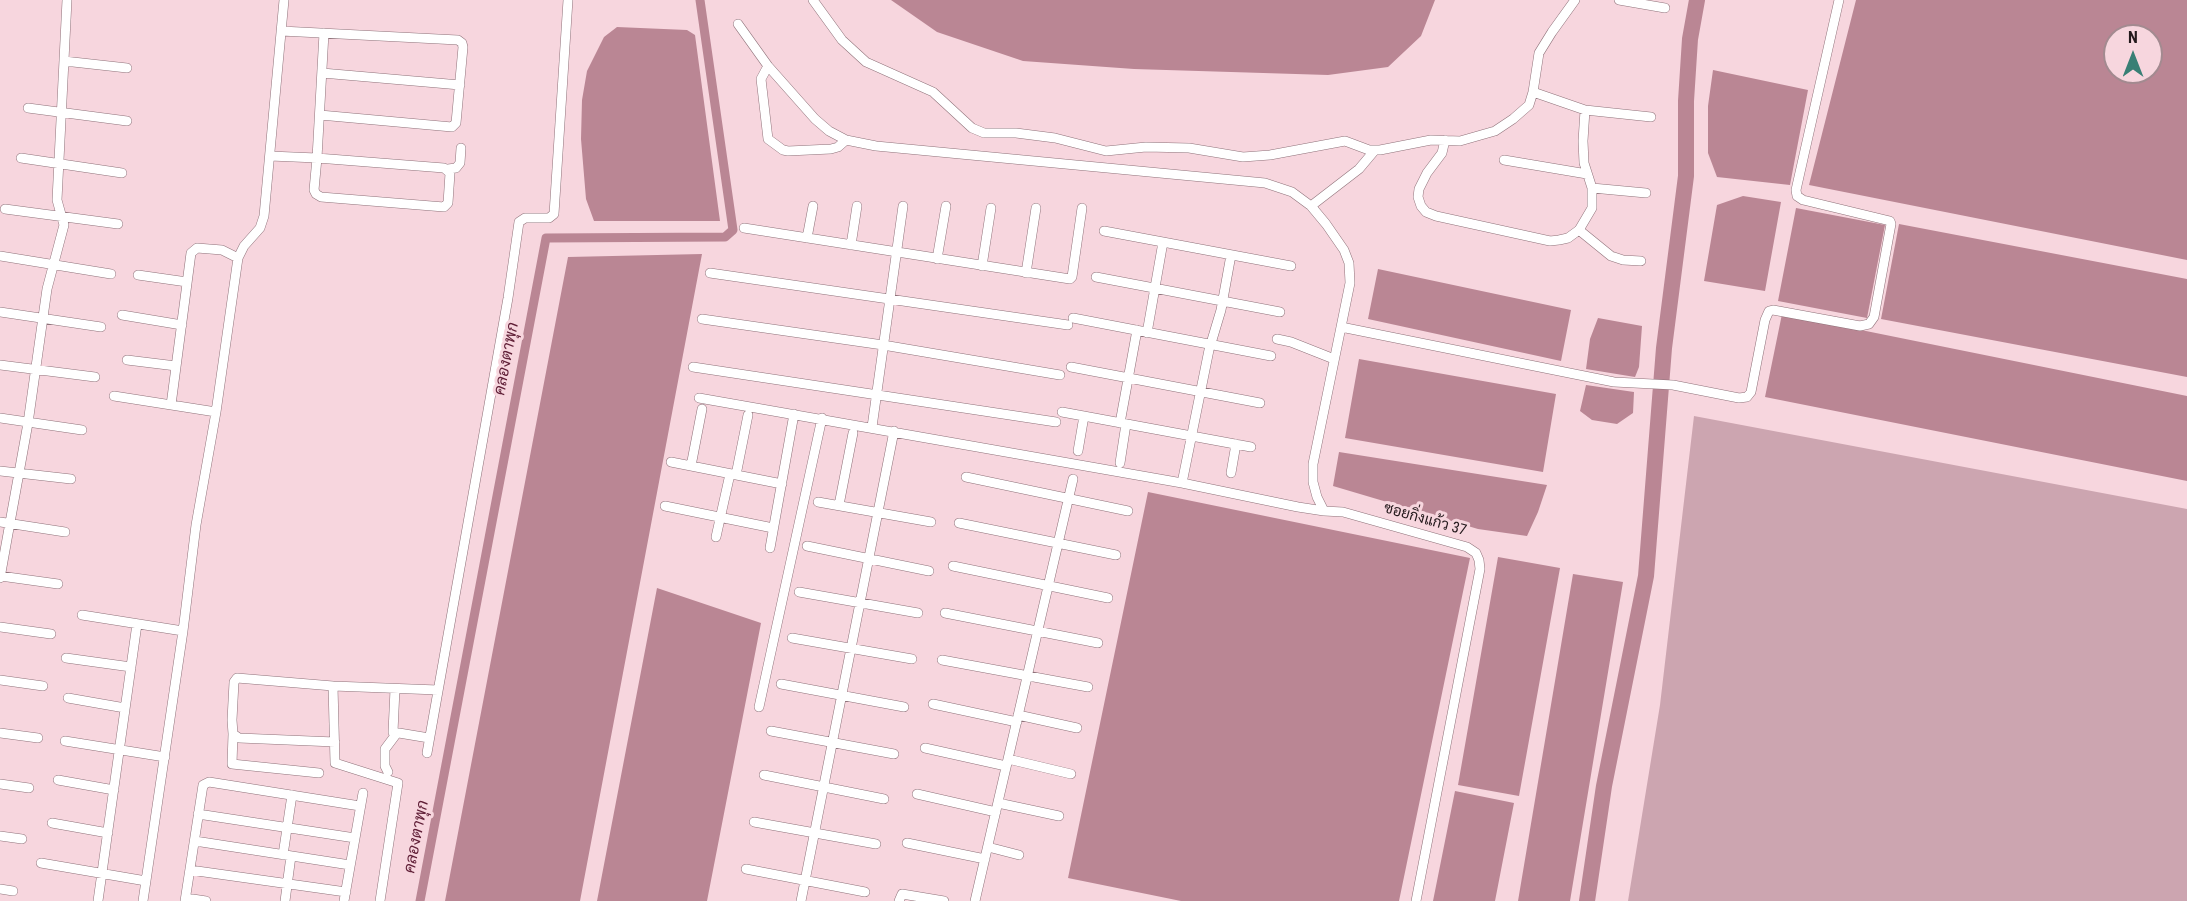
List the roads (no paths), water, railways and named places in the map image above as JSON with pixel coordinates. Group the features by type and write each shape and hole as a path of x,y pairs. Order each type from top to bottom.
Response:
{"street":[{"path":"58,584 0,577 5,523 28,423 42,319 52,265 61,242 64,225 57,200 67,0"},
{"path":"143,901 183,631 196,525 216,412 238,258 244,246 260,228 264,216 285,0"},
{"path":"427,753 508,298 519,222 525,218 549,218 554,214 568,0"},
{"path":"813,0 842,40 866,62 933,92 972,128 984,134 1016,133 1055,138 1106,151 1146,147 1189,148 1243,157 1261,156 1345,141 1375,150 1431,140 1460,141 1496,130 1514,119 1529,105 1539,53 1551,32 1575,0"},
{"path":"1619,0 1665,8"},
{"path":"1341,327 1614,382 1663,384 1739,398 1747,397 1751,392 1765,320 1767,314 1773,310 1860,326 1872,320 1890,221 1803,200 1797,196 1796,190 1839,0"},
{"path":"738,24 768,66 815,119 829,131 846,140 876,146 1265,183 1292,192 1311,206 1339,242 1349,263 1350,283 1313,464 1315,490 1324,511"},
{"path":"281,31 458,40 462,43 456,123 452,127 320,115"},
{"path":"324,33 314,190 316,194 321,197 444,207 448,203 450,173 448,169"},
{"path":"64,61 127,68"},
{"path":"768,66 761,79 768,139 788,151 831,149 838,147 846,140"},
{"path":"322,73 460,85"},
{"path":"1533,93 1586,110 1651,117"},
{"path":"28,108 126,121"},
{"path":"1445,140 1442,153 1427,173 1419,189 1418,197 1426,212 1550,241 1568,238 1579,230 1592,210 1592,188 1584,163 1582,141 1586,110"},
{"path":"270,156 448,169 456,168 460,164 462,148"},
{"path":"1311,206 1359,169 1375,150"},
{"path":"21,158 122,173"},
{"path":"1503,160 1587,174"},
{"path":"1592,188 1646,193"},
{"path":"807,238 813,206"},
{"path":"851,246 857,206"},
{"path":"872,427 903,206"},
{"path":"938,259 946,206"},
{"path":"982,266 991,208"},
{"path":"1026,273 1036,208"},
{"path":"744,228 1070,279 1082,208"},
{"path":"5,209 118,224"},
{"path":"1579,230 1611,256 1623,260 1641,261"},
{"path":"1104,231 1291,266"},
{"path":"1120,463 1129,378 1154,288 1162,242"},
{"path":"171,405 193,249 222,250 238,258"},
{"path":"1182,483 1211,344 1223,301 1231,255"},
{"path":"0,256 111,274"},
{"path":"710,273 1142,332 1271,356"},
{"path":"138,275 187,282"},
{"path":"1096,277 1281,312"},
{"path":"0,312 101,327"},
{"path":"122,315 182,325"},
{"path":"702,319 883,345 1060,375"},
{"path":"1277,339 1291,342 1334,359"},
{"path":"127,360 176,366"},
{"path":"0,365 95,377"},
{"path":"693,367 1056,422"},
{"path":"1071,368 1260,403"},
{"path":"114,396 216,412"},
{"path":"699,398 1182,483 1324,511"},
{"path":"691,466 702,409"},
{"path":"1062,412 1251,447"},
{"path":"770,548 794,414"},
{"path":"716,537 748,415"},
{"path":"1078,451 1084,416"},
{"path":"0,418 82,429"},
{"path":"759,707 822,418"},
{"path":"801,901 894,431"},
{"path":"839,505 852,433"},
{"path":"1231,473 1236,444"},
{"path":"671,462 782,484"},
{"path":"0,471 71,479"},
{"path":"966,477 1128,511"},
{"path":"975,901 1073,480"},
{"path":"818,502 931,522"},
{"path":"664,506 773,528"},
{"name":"ซอยกิ่งแก้ว 37","path":"1324,511 1343,512 1467,547 1476,553 1479,560 1478,580 1416,901"},
{"path":"5,523 65,531"},
{"path":"959,523 1116,555"},
{"path":"807,546 929,571"},
{"path":"953,566 1108,598"},
{"path":"799,592 918,613"},
{"path":"945,613 1098,643"},
{"path":"82,615 183,631"},
{"path":"98,901 137,624"},
{"path":"0,627 51,633"},
{"path":"792,638 912,659"},
{"path":"66,658 131,668"},
{"path":"942,660 1088,687"},
{"path":"319,773 232,764 234,682 237,678 333,686 438,690"},
{"path":"0,680 44,686"},
{"path":"781,684 904,706"},
{"path":"333,686 335,763 398,783 382,901"},
{"path":"395,689 393,732 429,738"},
{"path":"68,699 125,708"},
{"path":"933,704 1077,728"},
{"path":"771,730 894,754"},
{"path":"0,732 38,738"},
{"path":"388,772 385,766 385,749 397,733"},
{"path":"233,734 239,738 335,742"},
{"path":"65,741 165,757"},
{"path":"925,748 1071,774"},
{"path":"764,775 884,799"},
{"path":"58,780 114,790"},
{"path":"206,901 186,899 203,785 209,782 360,806"},
{"path":"0,784 29,788"},
{"path":"190,870 287,884 345,897 363,793"},
{"path":"917,794 1059,816"},
{"path":"285,901 288,828 292,795"},
{"path":"198,814 355,837"},
{"path":"754,822 876,844"},
{"path":"52,823 108,833"},
{"path":"0,836 22,839"},
{"path":"195,841 350,865"},
{"path":"907,843 985,859"},
{"path":"988,847 1018,855"},
{"path":"41,863 146,881"},
{"path":"746,869 865,892"},
{"path":"0,889 13,891"},
{"path":"899,901 900,896 906,894 944,901"}],"waterway":[{"name":"คลองตาพุก","path":"420,901 546,238 725,237 733,230 700,0"},
{"path":"1587,901 1604,786 1646,576 1664,348 1686,176 1686,101 1690,39 1697,0"}]}
